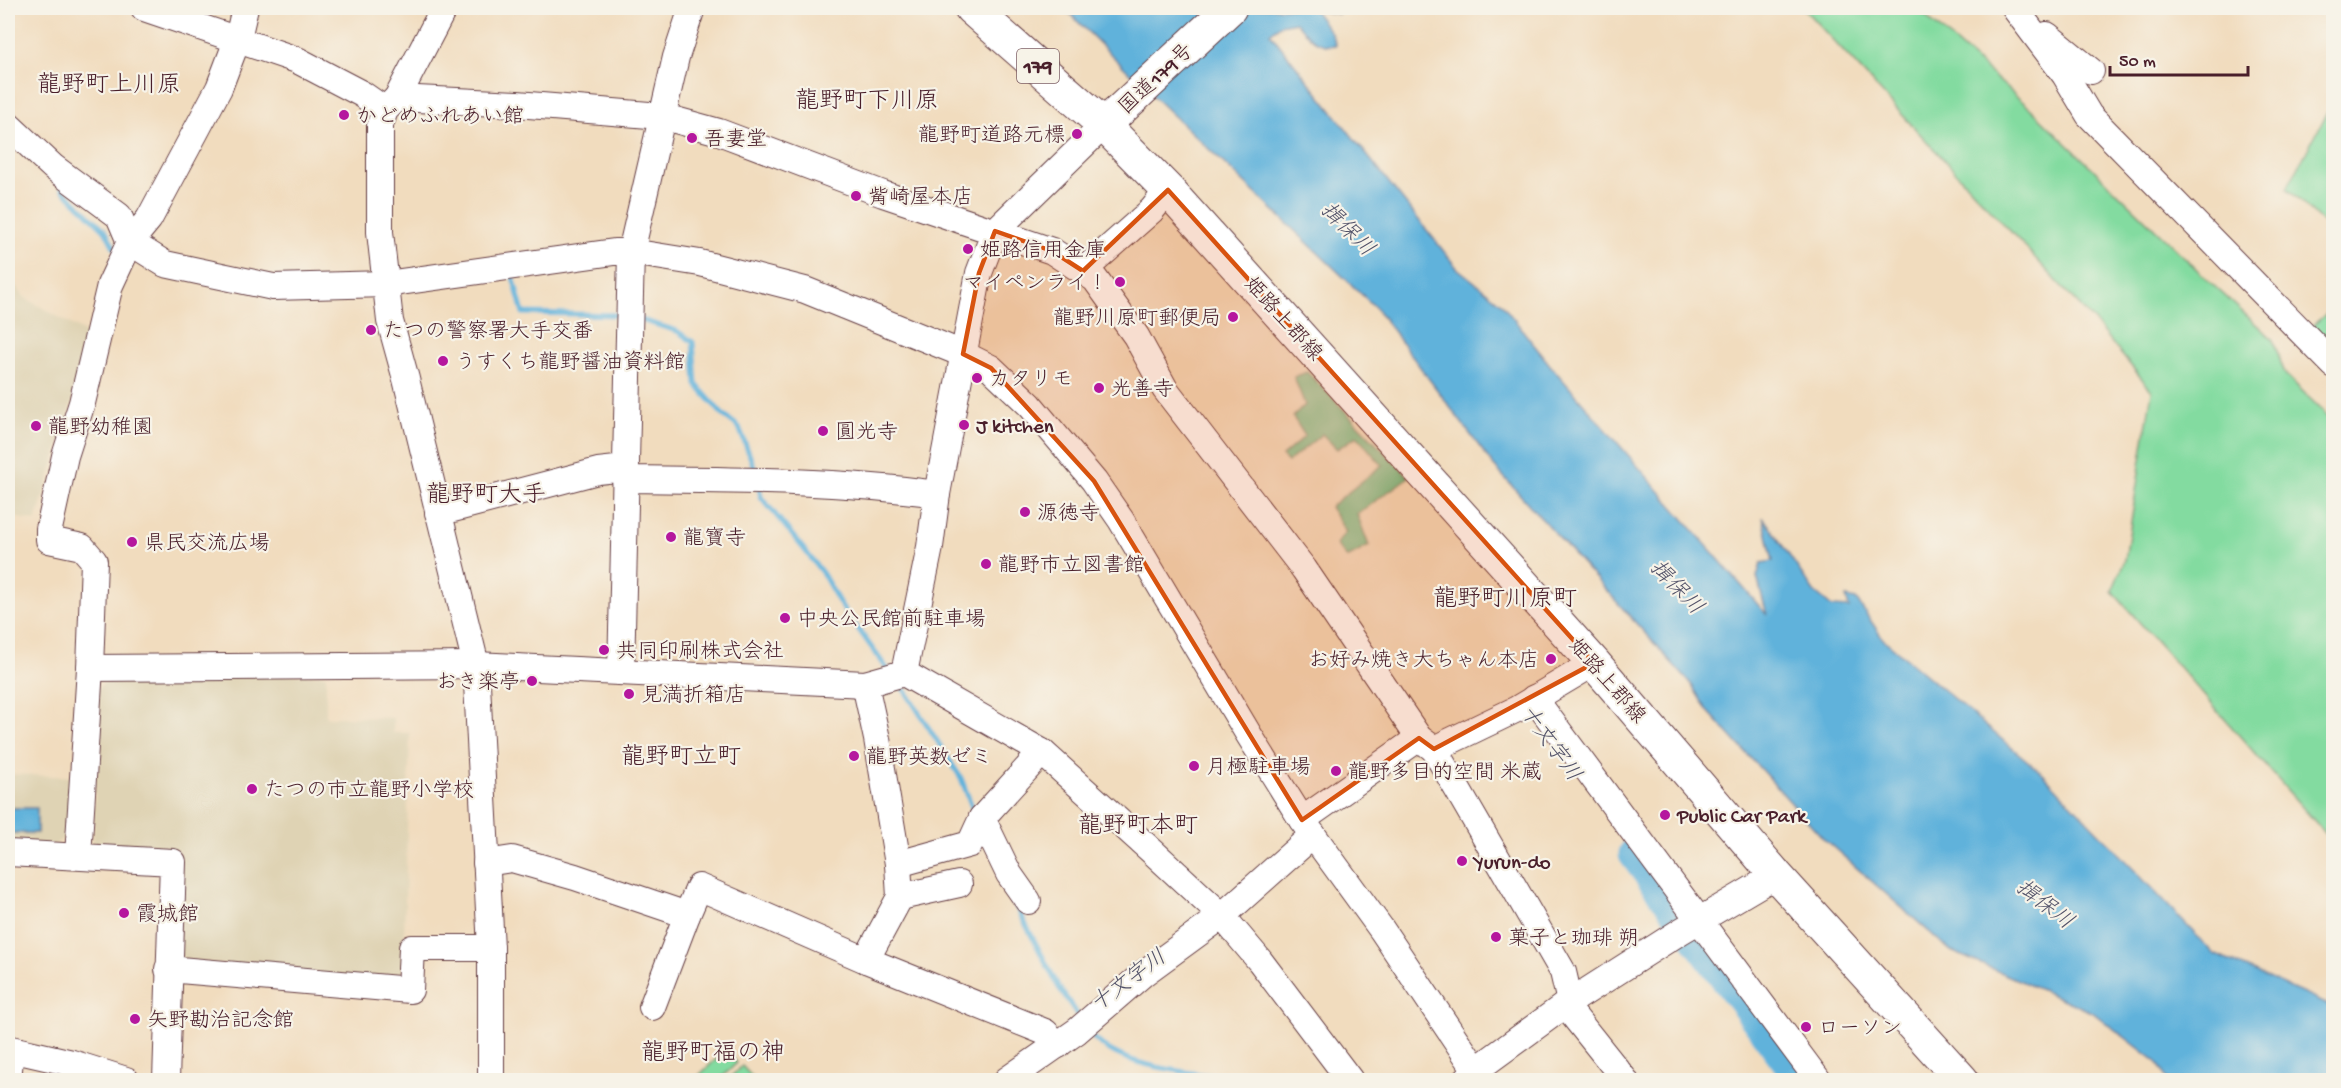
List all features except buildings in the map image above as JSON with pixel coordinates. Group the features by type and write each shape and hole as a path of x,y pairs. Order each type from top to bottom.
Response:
{"main road":[{"name":"国道179号","path":"971,8 1104,124 1230,8"},
{"name":"姫路上郡線","path":"1104,124 1168,190 1594,663 1776,875 1962,1080"}],"street":[{"path":"144,8 238,38 297,60 362,94 391,104 517,104 661,116 719,132 883,194 1052,251 1095,279 1130,326 1165,389 1304,568 1426,744 1563,972 1567,1003 1625,1080"},
{"path":"78,856 90,668 93,561 82,547 49,540 49,529 64,456 82,402 110,285 130,242 149,219 219,88 238,38 245,8"},
{"path":"444,8 380,125 380,232 390,321 476,664 491,948 491,1080"},
{"path":"621,672 631,252 655,154 661,116 676,57 692,8"},
{"path":"2014,9 2091,70"},
{"path":"2014,9 2065,75 2089,115 2334,364"},
{"path":"904,673 930,547 963,354 980,273 995,231 1104,124"},
{"path":"8,125 53,166 119,216 130,242 165,264 273,287 386,290 614,252 631,252 700,263 805,290 963,354 991,368 1030,405 1094,481 1121,520 1249,735 1308,827 1382,930 1471,1075 1567,1003 1689,926 1776,875"},
{"path":"1083,271 1152,210 1168,190"},
{"path":"438,513 598,471 736,481 904,489 938,494"},
{"path":"1007,1080 1058,1045 1144,973 1222,916 1308,827 1426,744 1525,704 1594,663"},
{"path":"90,668 476,664 864,684 904,673 1042,752 1222,916 1350,1080"},
{"path":"864,684 877,740 898,864 900,897 866,960"},
{"path":"1525,704 1689,926 1818,1080"},
{"path":"898,864 970,844 982,818 1042,752"},
{"path":"982,818 1009,874 1028,901"},
{"path":"8,853 173,862 166,1080"},
{"path":"486,863 512,859 575,877 687,915"},
{"path":"900,897 959,884"},
{"path":"652,1007 699,887 866,960 1045,1032 1058,1045"},
{"path":"168,969 410,990 412,948 491,948"},
{"path":"8,1080 10,1049 66,1071 121,1079"}],"highlighted area":[{"path":"1168,190 1594,663 1434,749 1419,738 1302,820 1094,481 991,368 963,354 979,273 995,231 1052,251 1083,271"}],"shaded area":[{"name":"龍野幼稚園","path":"8,276 25,298 92,336 36,521 8,516"},
{"name":"たつの市立龍野小学校","path":"113,674 326,675 326,717 393,718 393,733 410,733 403,970 390,984 179,959 181,857 93,845 98,689"},
{"path":"8,774 76,777 74,831 54,845 8,845"}],"green space":[{"path":"1803,8 1916,8 2031,109 2273,340 2285,374 2333,421 2333,842 2112,591 2125,560 2152,391 2092,319"},
{"path":"2333,102 2333,233 2287,188"},
{"path":"2333,308 2333,349 2312,326"},
{"path":"1307,372 1409,477 1357,514 1369,546 1347,558 1336,544 1346,532 1330,507 1382,465 1357,436 1337,449 1322,434 1288,462 1282,456 1305,436 1293,417 1305,405 1294,377"},
{"path":"726,1050 737,1063 719,1080 694,1080"},
{"path":"742,1066 755,1080 727,1080"}],"water":[{"name":"揖保川","path":"1064,8 1331,8 1339,14 1314,10 1331,33 1336,45 1318,42 1308,36 1296,22 1280,25 1270,33 1457,268 1501,303 1550,365 1767,615 1757,577 1761,563 1773,561 1763,517 1814,592 1832,607 1849,608 1846,597 1856,599 1883,639 2043,774 2214,954 2333,1007 2333,1080 2167,1080 2158,1063 2092,1012 1951,951 1824,839 1707,710 1691,684 1494,466 1376,308"},
{"path":"8,808 37,808 37,833 8,833"}],"waterway":[{"path":"62,189 105,230 114,247 118,249"},
{"path":"512,273 523,313 623,315"},
{"path":"638,319 677,331 693,342 696,384 722,414 739,427 757,475"},
{"path":"759,487 761,497 823,574 840,604 888,670"},
{"path":"900,683 961,778 975,815"},
{"name":"十文字川","path":"1635,854 1802,1080"},
{"path":"1013,900 1058,986 1081,1020"},
{"path":"1087,1030 1100,1044 1136,1062 1238,1080"}],"place":[{"name":"かどめふれあい館","path":"344,115"},
{"name":"龍野町道路元標","path":"1077,134"},
{"name":"吾妻堂","path":"692,138"},
{"name":"觜崎屋本店","path":"856,196"},
{"name":"姫路信用金庫","path":"968,249"},
{"name":"マイペンライ！","path":"1120,282"},
{"name":"龍野川原町郵便局","path":"1233,317"},
{"name":"たつの警察署大手交番","path":"371,330"},
{"name":"うすくち龍野醤油資料館","path":"443,361"},
{"name":"カタリモ","path":"977,378"},
{"name":"光善寺","path":"1099,388"},
{"name":"J kitchen","path":"964,425"},
{"name":"龍野幼稚園","path":"36,426"},
{"name":"圓光寺","path":"823,431"},
{"name":"源徳寺","path":"1025,512"},
{"name":"龍寶寺","path":"671,537"},
{"name":"県民交流広場","path":"132,542"},
{"name":"龍野市立図書館","path":"986,564"},
{"name":"中央公民館前駐車場","path":"785,618"},
{"name":"共同印刷株式会社","path":"604,650"},
{"name":"お好み焼き大ちゃん本店","path":"1551,659"},
{"name":"おき楽亭","path":"532,681"},
{"name":"見満折箱店","path":"629,694"},
{"name":"龍野英数ゼミ","path":"854,756"},
{"name":"月極駐車場","path":"1194,766"},
{"name":"龍野多目的空間 米蔵","path":"1336,771"},
{"name":"たつの市立龍野小学校","path":"252,789"},
{"name":"Public Car Park","path":"1665,815"},
{"name":"Yurun-do","path":"1462,861"},
{"name":"霞城館","path":"124,913"},
{"name":"菓子と珈琲 朔","path":"1496,937"},
{"name":"矢野勘治記念館","path":"135,1019"},
{"name":"ローソン","path":"1806,1027"}],"district":[{"name":"龍野町上川原","path":"109,83"},
{"name":"龍野町下川原","path":"867,99"},
{"name":"龍野町大手","path":"486,493"},
{"name":"龍野町川原町","path":"1505,597"},
{"name":"龍野町立町","path":"681,755"},
{"name":"龍野町本町","path":"1138,824"},
{"name":"龍野町福の神","path":"713,1051"}]}
